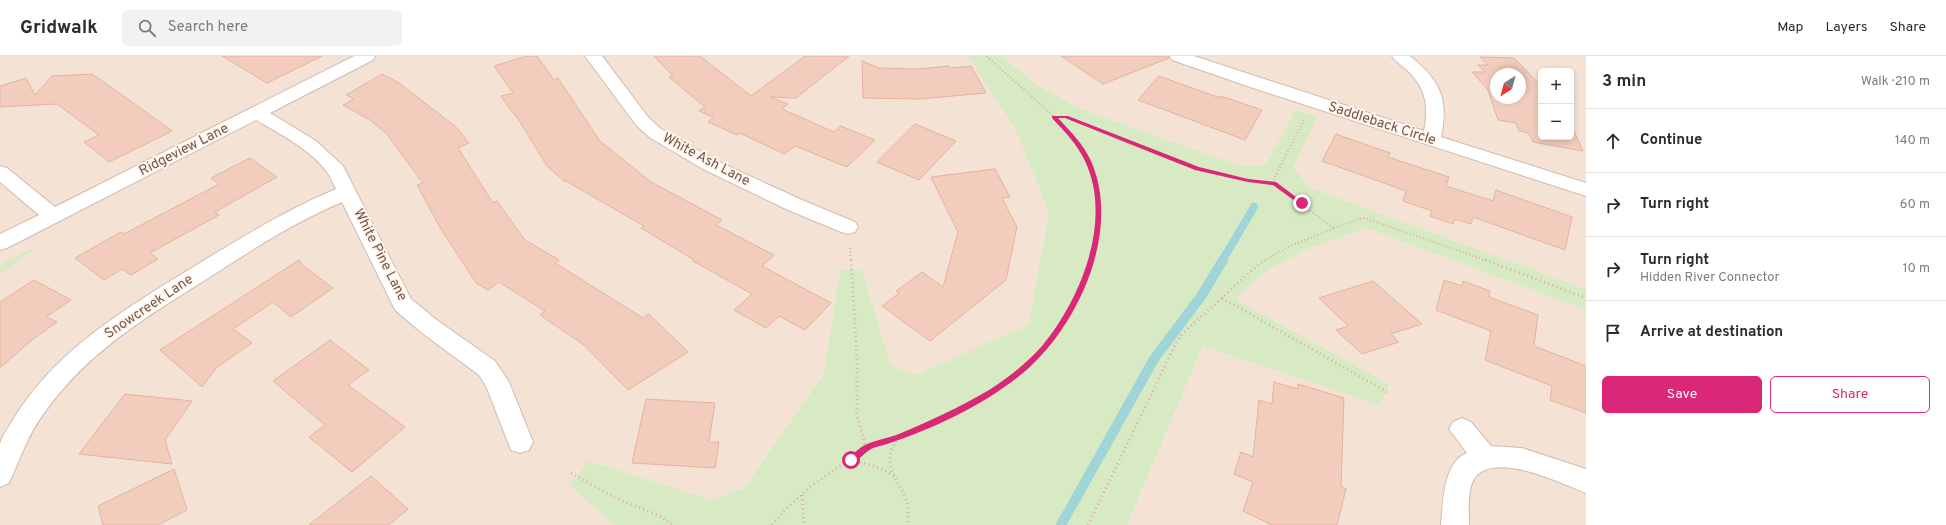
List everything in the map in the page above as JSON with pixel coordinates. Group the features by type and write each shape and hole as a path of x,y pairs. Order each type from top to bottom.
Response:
{"street":[{"name":"Ridgeview Lane","path":"0,243 258,113 367,56"},
{"name":"White Ash Lane","path":"593,56 642,121 655,133 710,165 795,205 848,226"},
{"name":"Saddleback Circle","path":"1178,56 1265,86 1586,190"},
{"path":"1400,56 1422,75 1434,94 1437,115 1431,139"},
{"name":"White Pine Lane","path":"258,113 309,145 323,156 336,170 403,304 430,327 487,368 497,382 520,442"},
{"path":"0,172 53,216"},
{"name":"Snowcreek Lane","path":"0,475 16,435 29,414 56,378 88,349 126,320 270,229 304,210 347,192"},
{"path":"1462,429 1485,457"},
{"path":"1454,525 1459,484 1463,474 1469,464 1485,457 1514,458 1533,462 1586,481"}],"path":[{"path":"772,525 813,484 837,467 851,460 866,448 899,437 973,404 1021,370 1044,348 1072,308 1081,288 1095,245 1100,217 1096,189 1088,162 1071,134 987,56"},
{"path":"1054,117 1066,117 1197,169 1248,180 1274,183 1333,229"},
{"path":"1274,183 1274,179 1305,119"},
{"path":"1088,525 1172,349 1183,334 1244,276 1259,264 1290,246 1358,219 1373,220 1586,298"},
{"path":"848,226 857,359 857,416 866,448"},
{"path":"1222,298 1387,392"},
{"path":"899,437 891,451 890,465 905,493 909,517 907,525"},
{"path":"851,460 880,468 895,476"},
{"path":"571,473 615,498 662,517 672,525"},
{"path":"802,494 804,525"}],"shaded area":[{"path":"0,56 968,56 1015,129 1049,213 1028,325 915,375 891,365 862,270 840,270 823,375 744,488 712,500 587,460 581,471 570,485 614,525 0,525 0,275 37,245 0,264"},
{"path":"1001,56 1586,56 1586,289 1311,188 1293,167 1317,117 1295,109 1266,165 1242,166 1076,107 1036,84"},
{"path":"1366,228 1586,310 1586,525 1127,525 1203,346 1380,404 1388,384 1242,303 1238,295 1269,269 1304,251"}],"green space":[{"path":"968,56 1001,56 1036,84 1076,107 1242,166 1266,165 1295,109 1318,117 1293,167 1311,188 1586,289 1586,310 1366,228 1304,251 1269,269 1238,296 1242,303 1389,384 1380,405 1203,346 1127,525 614,525 569,485 581,471 587,460 712,500 744,488 823,375 840,270 862,270 891,365 915,375 1028,325 1049,213 1015,129"},
{"path":"40,244 0,275 0,264"}],"building":[{"path":"222,56 322,56 267,83"},
{"path":"527,56 537,56 554,80 558,78 600,141 651,182 722,220 716,225 774,255 762,266 831,303 805,330 779,316 766,328 734,310 752,294 693,261 694,260 641,228 644,226 566,181 565,182 547,166 517,117 501,96 513,93 494,66"},
{"path":"654,56 700,56 751,96 805,56 849,56 796,98 770,97 788,104 782,109 834,132 841,126 875,140 847,167 795,146 784,154 740,133 737,135 708,122 713,117 699,111 705,107 669,77 673,76"},
{"path":"1061,56 1169,56 1169,58 1103,84"},
{"path":"1480,57 1514,58 1524,68 1490,68 1490,96 1488,90 1472,72 1485,72 1478,65 1488,65"},
{"path":"862,61 879,68 918,69 949,66 951,68 971,66 986,93 919,99 863,98"},
{"path":"1526,70 1538,83 1538,140 1574,140 1574,131 1583,151 1533,142 1529,133 1519,131 1516,123 1498,120 1493,104 1526,104"},
{"path":"92,74 172,131 109,162 84,142 99,135 57,104 0,107 0,86 26,78 35,95 52,76"},
{"path":"382,74 399,83 456,127 469,143 458,148 493,203 497,201 525,240 559,260 555,263 643,318 649,314 688,352 628,390 584,345 540,315 545,311 499,282 488,290 476,283 441,229 417,185 423,183 386,133 370,120 343,105 354,99 346,95"},
{"path":"1159,76 1220,98 1221,96 1262,110 1245,140 1138,100"},
{"path":"915,124 956,141 919,180 877,162"},
{"path":"1336,134 1390,153 1388,157 1449,177 1446,186 1493,201 1496,190 1572,217 1565,250 1473,217 1471,224 1455,219 1453,224 1430,216 1432,211 1403,201 1406,191 1322,161"},
{"path":"250,158 277,177 215,212 219,215 150,253 158,259 131,275 122,269 104,280 75,258 121,232 124,234 219,184 211,178"},
{"path":"995,169 1010,197 1002,198 1017,227 1006,280 930,341 882,306 899,293 896,291 922,272 943,287 958,232 931,177"},
{"path":"299,260 302,265 333,288 291,317 273,302 233,329 252,343 216,368 202,387 160,350"},
{"path":"34,280 71,300 46,317 57,322 32,340 0,368 0,302"},
{"path":"1444,280 1462,286 1463,281 1490,291 1489,297 1538,315 1534,346 1586,366 1586,413 1550,400 1552,386 1485,360 1491,331 1436,310"},
{"path":"1373,281 1422,324 1391,334 1399,342 1362,354 1336,330 1348,326 1319,298"},
{"path":"330,340 369,370 348,385 405,427 352,472 309,437 325,425 273,381"},
{"path":"1274,382 1298,389 1298,384 1344,398 1341,486 1346,489 1337,525 1272,525 1243,511 1253,482 1234,474 1241,452 1253,457 1259,400 1272,404"},
{"path":"125,394 192,401 165,440 172,464 79,454"},
{"path":"646,399 715,403 709,442 719,442 715,468 632,463"},
{"path":"174,469 187,510 158,525 103,525 98,506"},
{"path":"371,476 408,509 389,525 309,525"}],"waterway":[{"path":"1222,261 1254,207"},
{"path":"1061,525 1154,359 1202,295 1223,260"}],"route":[{"path":"851,460 866,448 899,437 954,414 973,404 1021,370 1044,348 1062,325 1081,288 1095,245 1100,217 1096,189 1084,152 1067,129 1054,117 1066,117 1170,160 1197,169 1219,175 1265,183 1274,183 1302,203"}]}
